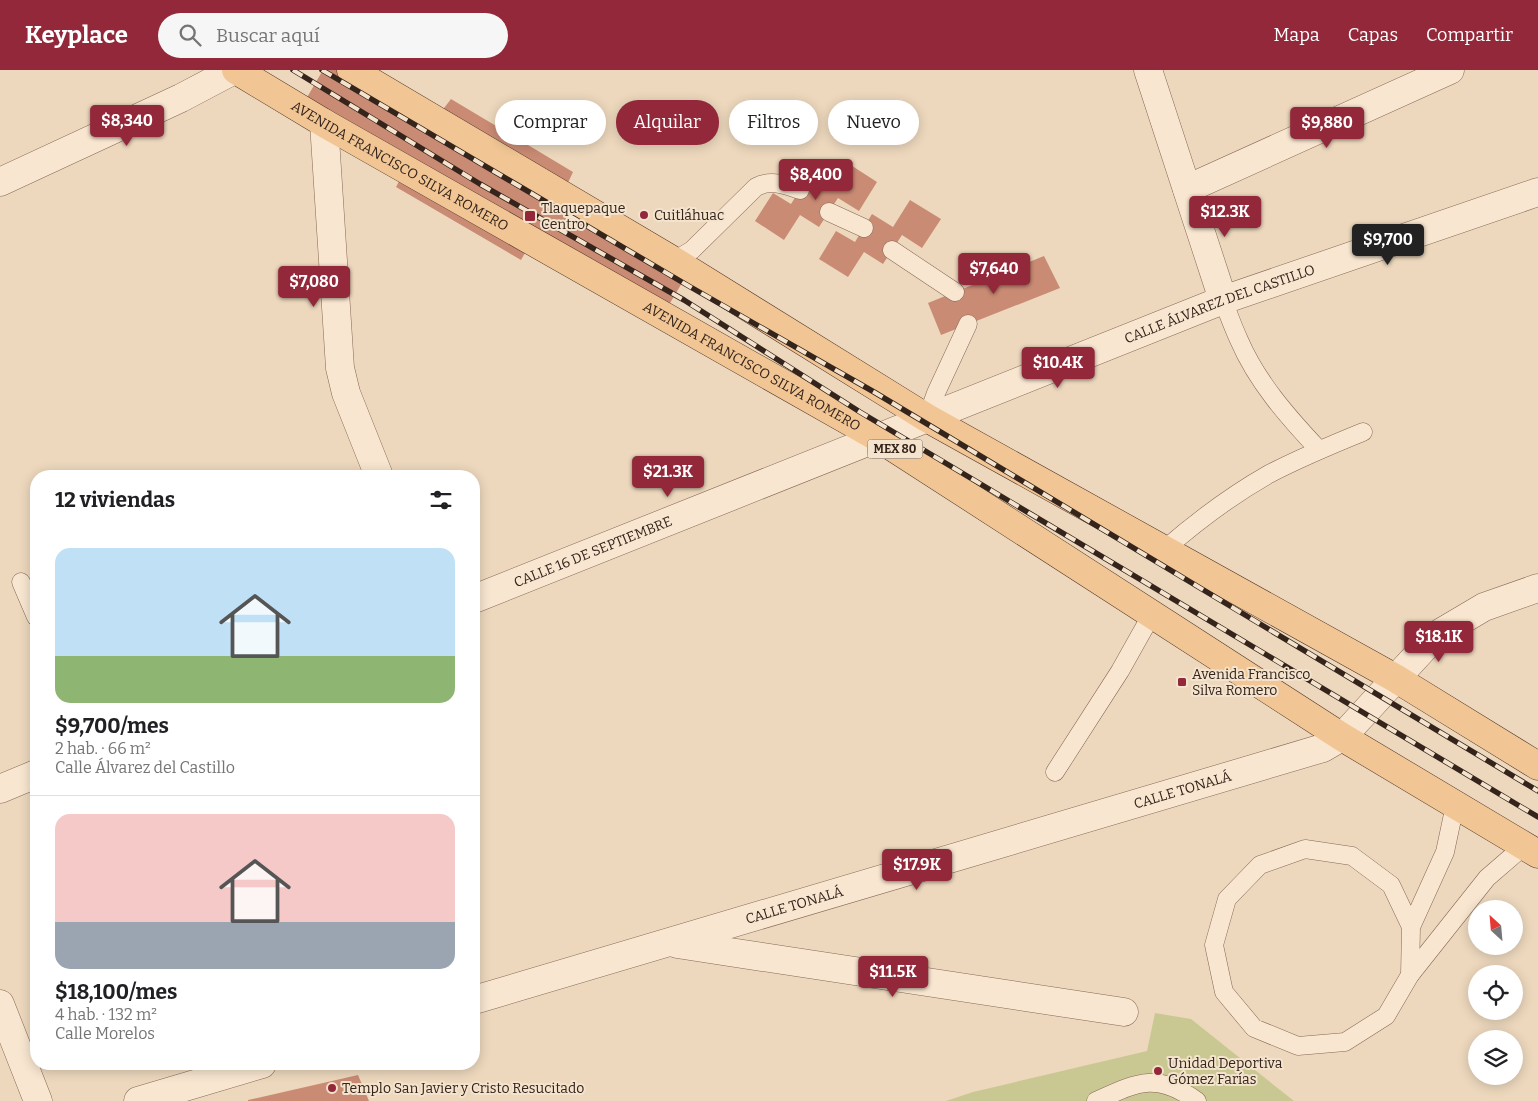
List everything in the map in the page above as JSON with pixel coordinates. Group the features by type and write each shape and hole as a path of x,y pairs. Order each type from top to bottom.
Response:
{"main road":[{"name":"AVENIDA FRANCISCO SILVA ROMERO","path":"235,70 324,123 877,437 1342,737 1531,850"},
{"path":"351,70 674,261 927,418 1395,678 1538,766"}],"street":[{"path":"0,182 181,98 235,70"},
{"path":"1148,70 1224,300"},
{"path":"1187,189 1450,70"},
{"path":"324,123 340,368 346,394 377,470"},
{"name":"CALLE ÁLVAREZ DEL CASTILLO","path":"877,437 1224,300 1538,192"},
{"name":"CALLE 16 DE SEPTIEMBRE","path":"480,597 877,437"},
{"name":"CALLE TONALÁ","path":"480,998 1323,748 1342,737 1435,636 1484,607 1538,588"},
{"path":"0,789 30,776"},
{"path":"668,942 1124,1012"},
{"path":"0,1004 38,1101"},
{"path":"138,1101 242,1070"}],"lane":[{"path":"674,261 692,250 756,187 765,182 776,182 800,190"},
{"path":"829,212 864,228"},
{"path":"892,250 955,292"},
{"path":"1224,300 1239,341 1261,380 1287,417 1319,450"},
{"path":"927,418 936,393 968,324"},
{"path":"1164,550 1221,505 1268,475 1319,450 1363,432"},
{"path":"21,582 30,603"},
{"path":"1055,772 1120,671 1152,614"},
{"path":"1410,975 1411,928 1445,852 1455,805"},
{"path":"1411,928 1391,885 1352,856 1305,849 1260,865 1227,899 1214,945 1224,992 1254,1028 1298,1046 1345,1042 1386,1016 1410,975 1487,878 1531,850"},
{"path":"1096,1101 1123,1089 1146,1082 1169,1084 1197,1101"}],"shaded area":[{"name":"Unidad Deportiva Gómez Farías","path":"1155,1013 1191,1019 1294,1101 946,1101 973,1092 1147,1051"}],"building":[{"name":"Tlaquepaque Centro","path":"323,70 370,70 441,112 451,99 495,125 495,145 528,145 573,172 566,187 695,261 660,320 530,244 521,260 396,187 406,168 302,106"},
{"path":"846,162 877,182 859,211 838,198 819,227 800,215 784,240 755,221 773,193 791,204 808,177 829,190"},
{"path":"910,200 941,219 922,248 902,235 883,264 864,252 848,277 819,259 836,231 855,242 872,214 893,227"},
{"path":"1044,256 1060,288 941,335 928,303"},
{"name":"Templo San Javier y Cristo Resucitado","path":"358,1075 369,1101 248,1101 248,1100"}],"railway":[{"path":"293,70 480,184 684,300 860,412 1538,817"},
{"path":"322,70 687,285 874,392 1538,791"}],"place":[{"name":"Cuitláhuac","path":"644,215"},
{"name":"Tlaquepaque Centro","path":"530,216"},
{"name":"Avenida Francisco Silva Romero","path":"1182,682"},
{"name":"Unidad Deportiva Gómez Farías","path":"1158,1071"},
{"name":"Templo San Javier y Cristo Resucitado","path":"332,1088"}]}
